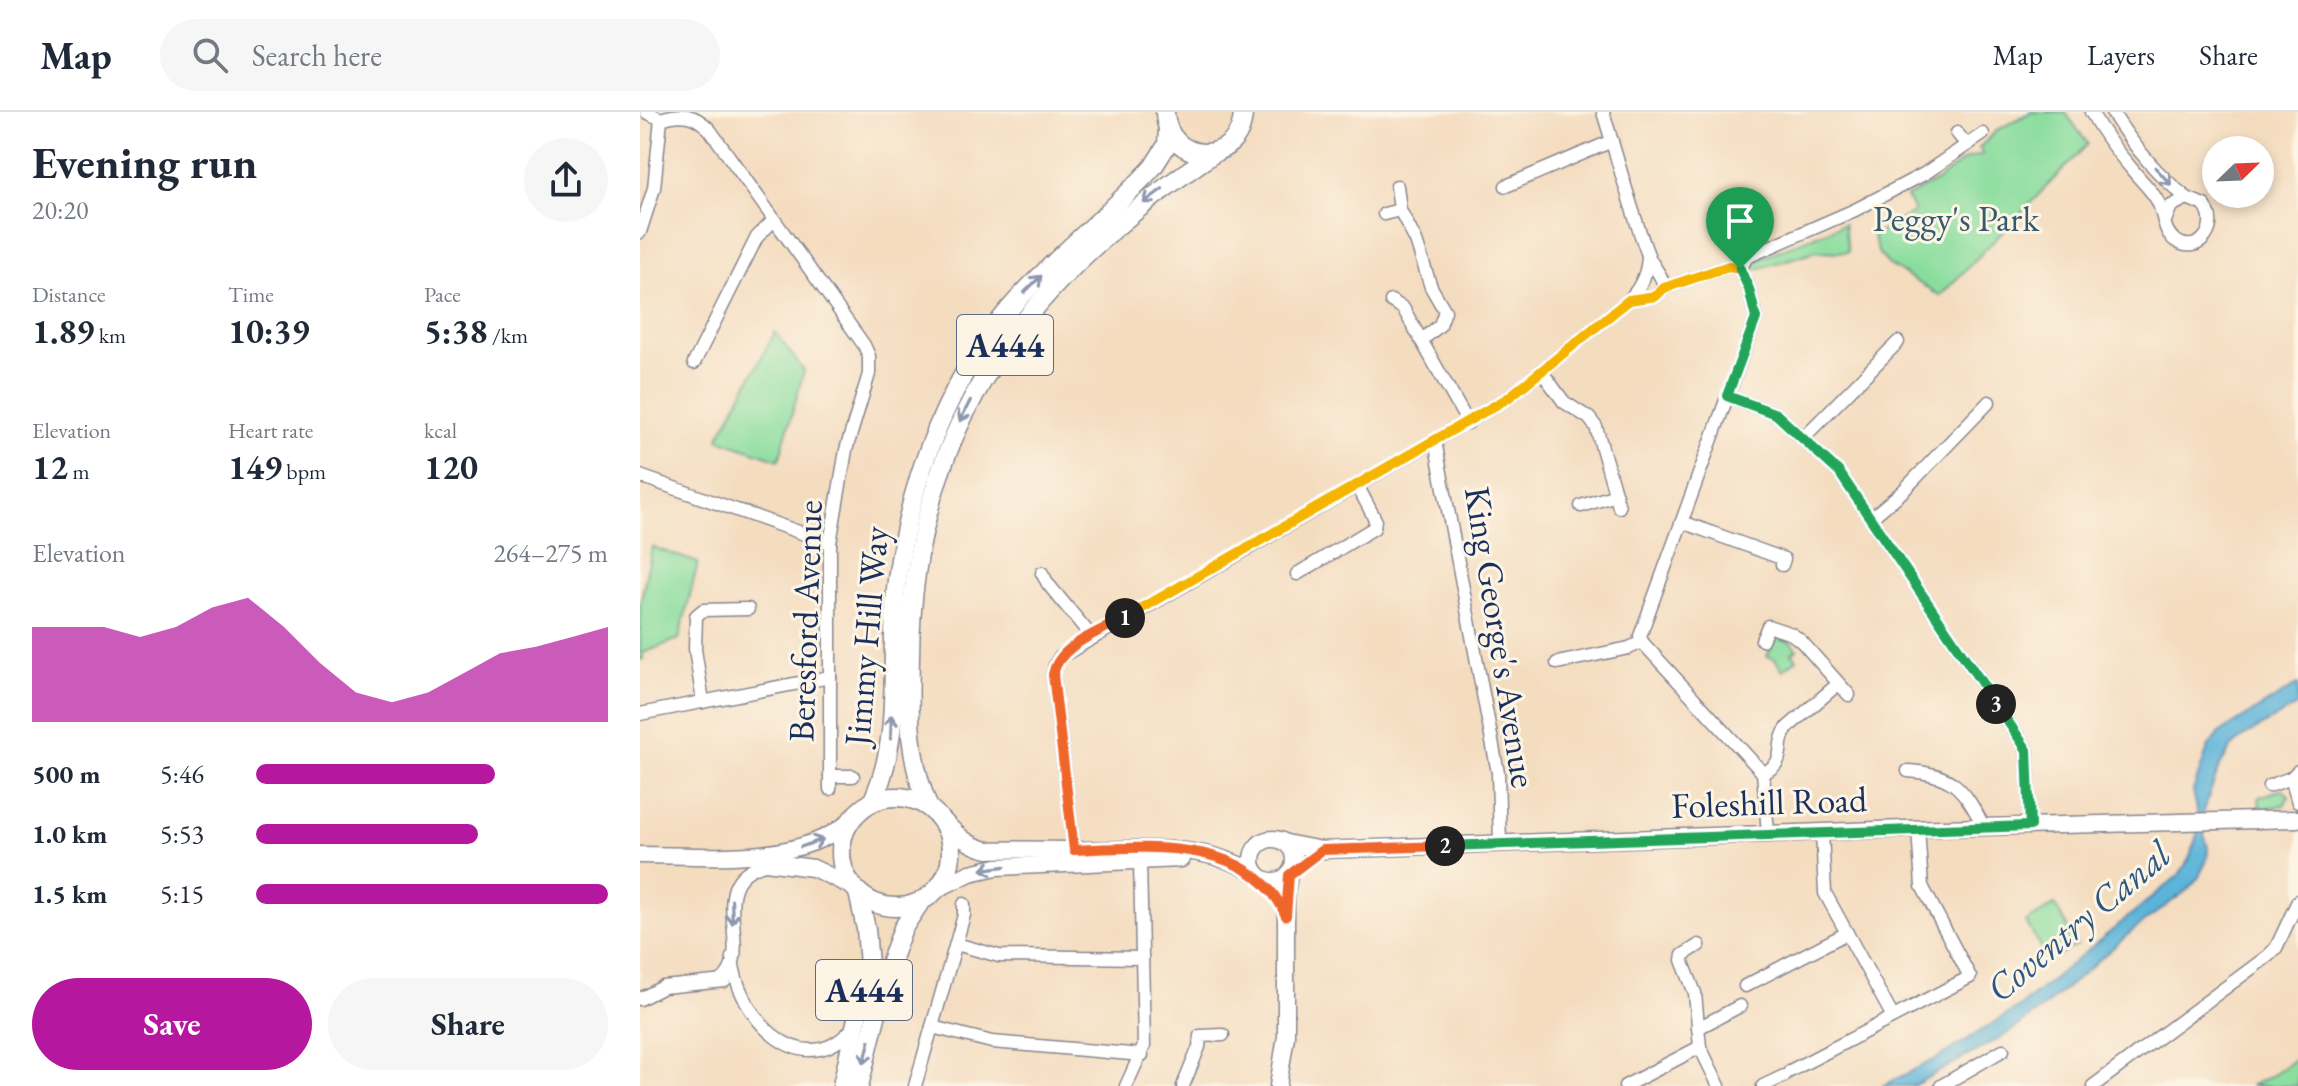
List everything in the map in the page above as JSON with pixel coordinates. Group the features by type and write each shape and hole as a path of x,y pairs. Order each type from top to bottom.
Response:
{"highway":[{"name":"Jimmy Hill Way","path":"928,806 913,764 909,731 910,615 925,523 941,468 959,425 1000,353 1046,294 1136,208 1229,145 1238,135 1246,115"},
{"name":"Jimmy Hill Way","path":"872,802 883,781 889,756 894,623 901,550 916,486 934,435 962,380 999,323 1021,296 1153,167 1167,145 1166,119"},
{"path":"1166,119 1179,144 1193,152 1217,151"},
{"path":"902,797 928,806 942,819 951,840 949,871 939,888 921,901 889,906 870,901 854,889 844,871 840,853 849,822 872,802 902,797"},
{"name":"A444","path":"842,1086 860,1012 869,951 854,889"},
{"name":"A444","path":"859,1086 887,972 903,928 921,901"}],"main road":[{"path":"942,819 959,837 977,848 1178,850 1224,859 1274,882 1322,850"},
{"name":"Foleshill Road","path":"1286,843 1322,850 1768,833 2298,819"},
{"path":"640,855 784,851 823,840 849,822"},
{"path":"1224,859 1253,851 1263,841 1271,839 1286,843 1293,853 1286,916 1286,1036 1278,1086"},
{"path":"1253,851 1252,868 1277,897 1286,916"},
{"path":"713,855 821,870 854,889"},
{"path":"939,888 970,873 997,867 1204,856"}],"street":[{"path":"646,112 661,119 675,114"},
{"path":"1603,112 1626,195 1648,255 1662,281 1659,294 1629,300"},
{"path":"2091,113 2115,149 2158,200 2168,233 2180,243 2191,244 2204,239 2211,227 2210,212 2199,201 2187,198 2172,187 2112,112"},
{"name":"Beresford Avenue","path":"675,114 691,116 710,130 869,356 869,374 846,450 830,543 830,782 853,776"},
{"path":"640,232 654,188 661,119"},
{"path":"1957,133 1967,145"},
{"path":"1768,833 1763,773 1642,642 1640,633 1756,318 1740,269 1743,261 1754,253 1855,210 1924,174 1983,134"},
{"path":"1506,186 1612,141"},
{"path":"1397,186 1400,210 1416,241 1431,287 1445,311 1440,325 1422,340"},
{"path":"2165,221 2171,206 2187,198"},
{"path":"1384,214 1400,210"},
{"path":"694,363 757,237 774,220"},
{"path":"1648,255 1642,280 1643,291 1653,296"},
{"path":"1074,850 1053,675 1060,657 1508,398 1629,300 1642,280 1652,273 1662,281 1681,283 1729,266 1740,269"},
{"path":"1391,301 1403,308 1468,423"},
{"path":"1445,311 1459,306"},
{"path":"1803,438 1898,342"},
{"path":"1542,372 1564,402 1589,418 1596,427 1618,501 1581,506"},
{"path":"1727,396 1776,414 1839,472 2027,750 2030,826"},
{"path":"1871,518 1903,491 1989,402"},
{"name":"King George's Avenue","path":"1435,441 1498,773 1500,844"},
{"path":"640,476 830,543"},
{"path":"1297,574 1374,528 1375,519 1357,485"},
{"path":"1682,522 1784,559"},
{"path":"1042,573 1092,637"},
{"path":"703,702 695,649 696,616 703,610 741,609 735,625"},
{"path":"1762,640 1770,620 1792,634 1849,695"},
{"path":"1557,663 1629,648 1642,642"},
{"path":"640,714 830,677"},
{"path":"1763,773 1777,765 1781,756 1782,734 1838,684"},
{"path":"1908,771 1942,775 1956,785 1969,800 1984,827"},
{"path":"2269,786 2295,775 2298,802"},
{"path":"1763,1086 1970,977 1921,883 1918,829"},
{"path":"1822,832 1824,889 1893,1017"},
{"path":"1126,1086 1144,1046 1140,861"},
{"path":"740,994 732,957 732,898 736,884 754,867 772,863"},
{"path":"2093,1086 2268,956 2276,948 2298,901"},
{"path":"915,1086 956,944 964,904"},
{"path":"1745,986 1847,933"},
{"path":"956,944 999,956 1142,958"},
{"path":"1699,945 1683,955 1682,960 1695,993 1700,1047 1719,1086"},
{"path":"721,981 727,975 732,957"},
{"path":"640,999 663,987 721,981 733,985 771,1038 795,1052 817,1053 831,1048 843,1040 860,1012"},
{"path":"1698,1028 1740,1006"},
{"path":"932,1027 992,1042 1142,1055"},
{"path":"1183,1086 1199,1047 1200,1036 1223,1035"},
{"path":"1625,1086 1700,1047"},
{"path":"1941,1086 2003,1050"}],"green space":[{"name":"Peggy's Park","path":"2031,112 2065,112 2088,144 1940,296 1888,264 1879,254 1873,236 1914,212 1907,197 1937,181 1966,159 1983,154 1979,148 1997,130"},
{"path":"1844,224 1848,252 1816,251 1754,270 1753,264 1768,255"},
{"path":"775,332 804,371 779,460 718,439"},
{"path":"652,547 698,563 679,639 643,653 640,660 640,604"},
{"path":"1772,636 1791,642 1797,649 1792,653 1797,659 1783,670 1775,659 1767,656 1771,648 1766,646"},
{"path":"2283,789 2289,796 2284,805 2260,809 2259,797"},
{"path":"2055,905 2077,945 2048,961 2026,922"},
{"path":"2298,1057 2298,1086 2250,1086 2275,1074"}],"water":[{"path":"2298,684 2298,705 2243,737 2231,748 2220,766 2203,811 2207,859 2199,877 2186,891 2137,927 2044,1007 2007,1034 1913,1086 1882,1086 1936,1059 2019,1007 2179,875 2189,859 2197,835 2193,791 2208,748 2219,733"}],"route":[{"path":"1729,266 1740,269 1756,318 1727,396 1776,414 1839,472 2027,750 2030,826 1322,850 1289,875 1286,916 1277,897 1262,879 1224,859 1178,850 1074,850 1053,675 1055,665 1069,649 1468,423 1508,398 1629,300 1656,296 1664,288 1729,266"}],"water label":[{"name":"Coventry Canal","path":"2078,921"}]}
